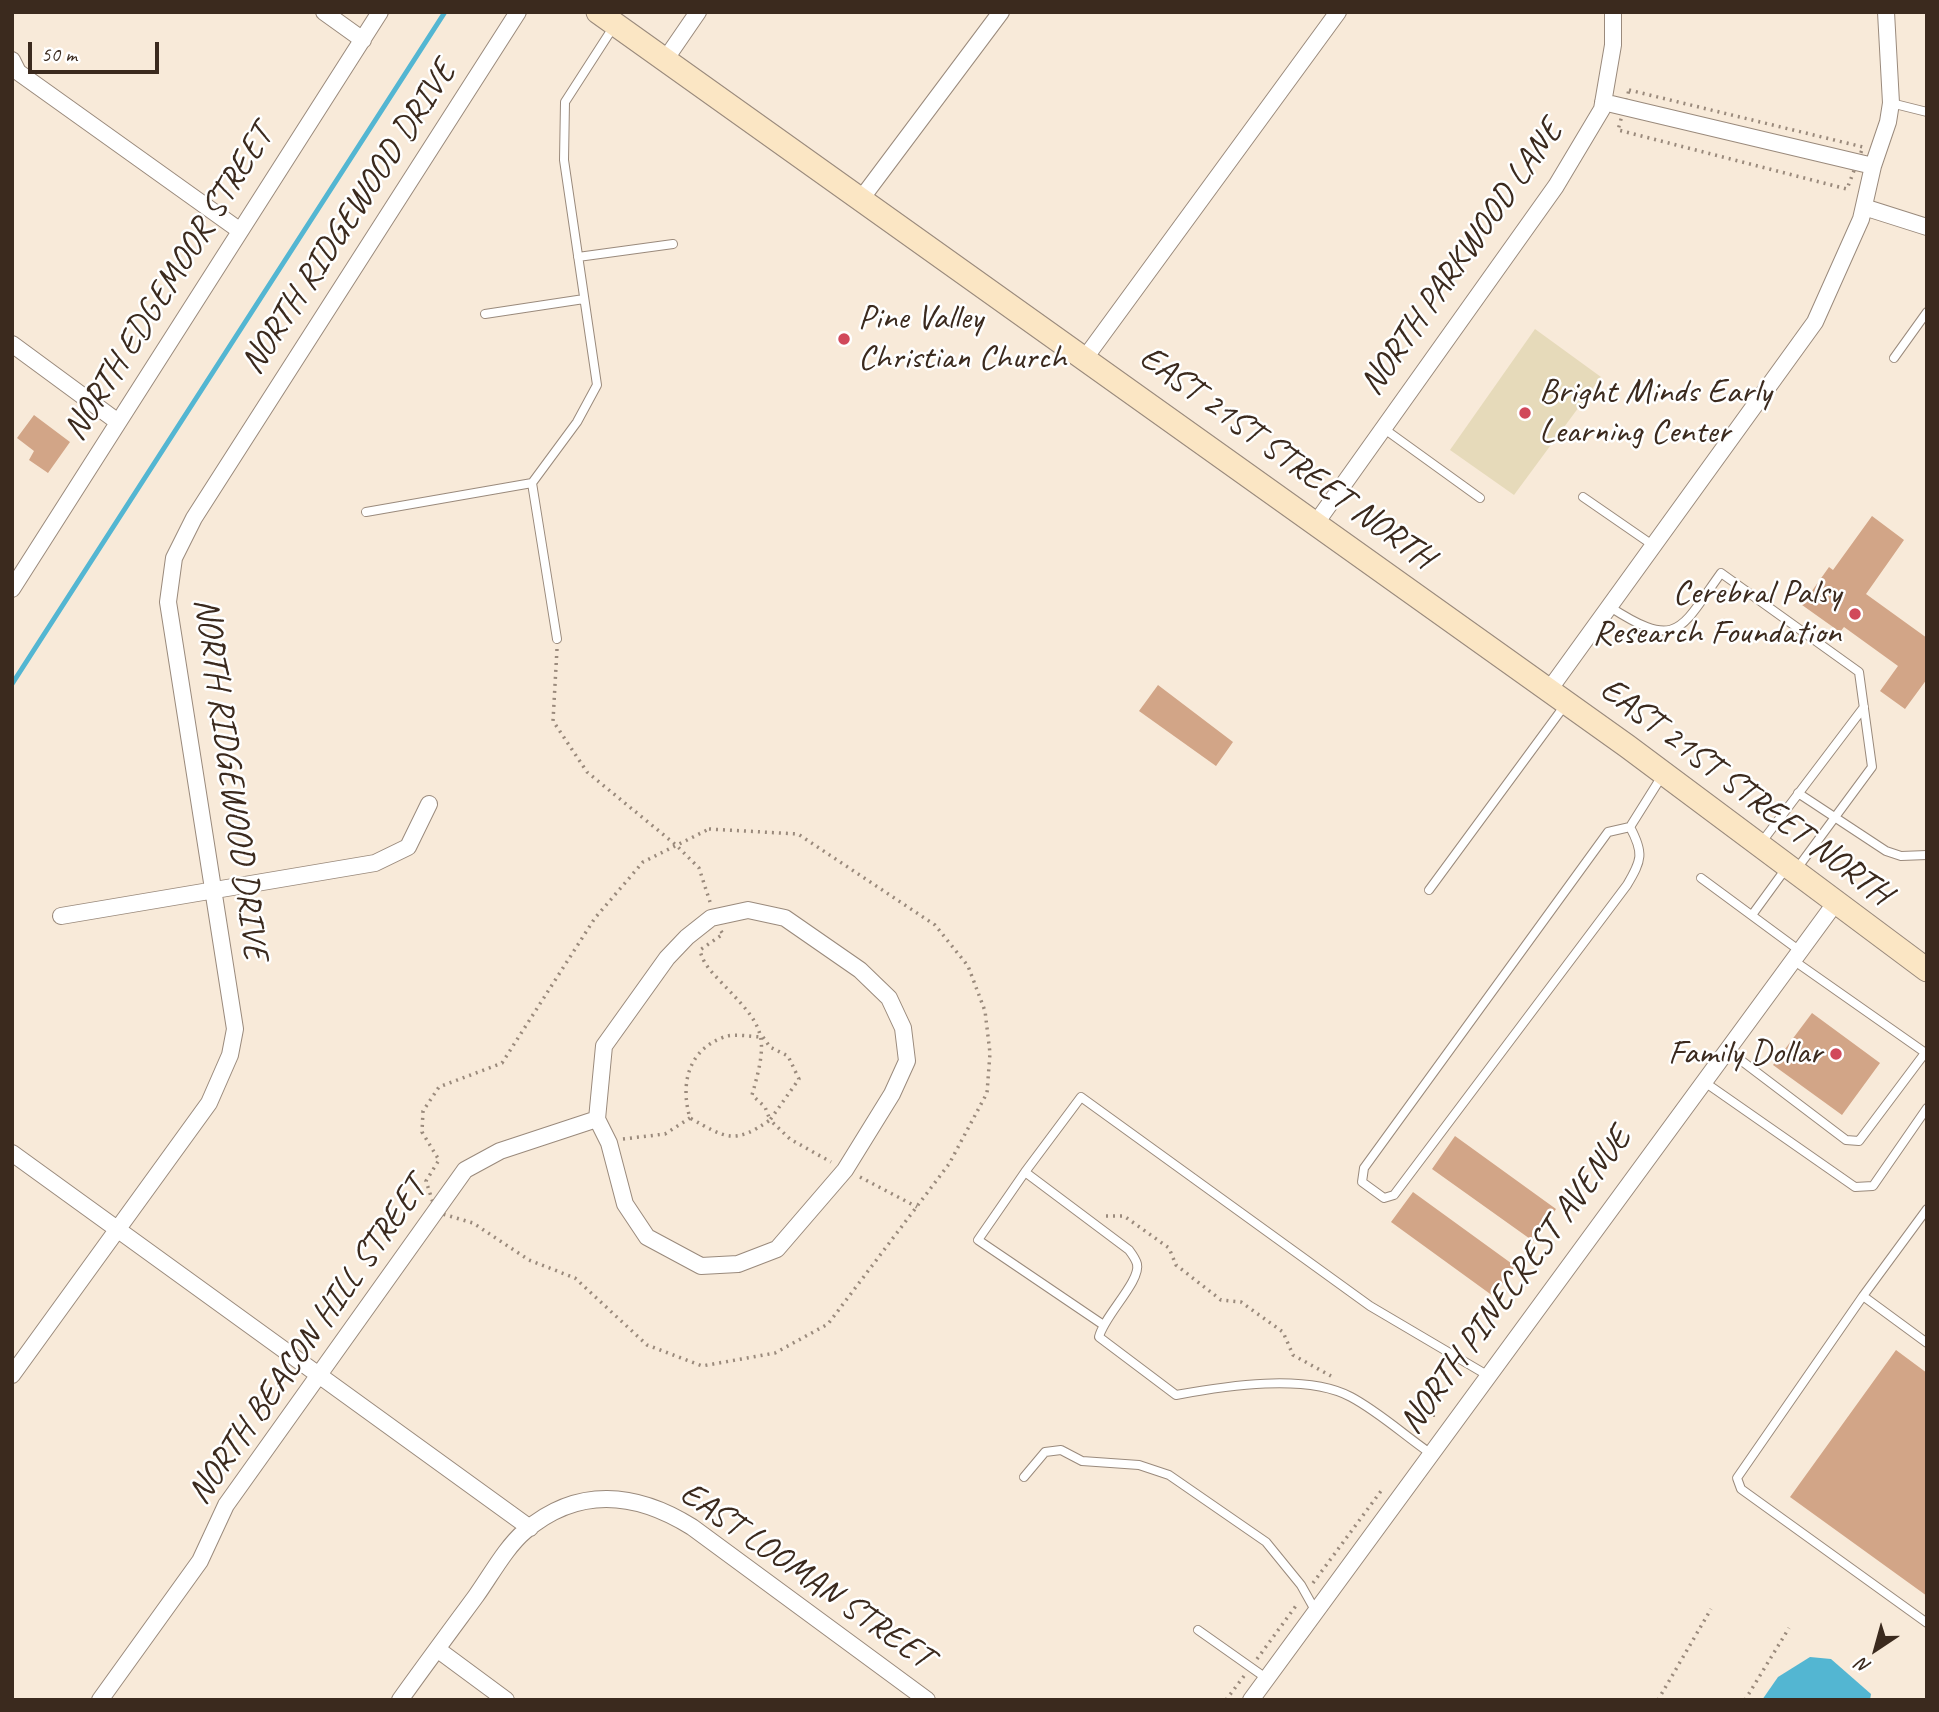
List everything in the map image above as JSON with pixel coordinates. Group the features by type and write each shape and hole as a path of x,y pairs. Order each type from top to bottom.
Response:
{"main road":[{"name":"EAST 21ST STREET NORTH","path":"606,19 861,198 995,297 1085,358 1558,697 1927,970"}],"street":[{"path":"324,12 363,40"},
{"name":"NORTH EDGEMOOR STREET","path":"12,589 380,12"},
{"name":"NORTH RIDGEWOOD DRIVE","path":"12,1375 209,1103 230,1055 235,1029 168,602 174,558 194,518 518,12"},
{"path":"665,60 698,12"},
{"path":"861,198 1001,12"},
{"path":"1085,358 1338,12"},
{"name":"NORTH PARKWOOD LANE","path":"1316,523 1556,186 1603,102 1613,46 1613,12"},
{"path":"1558,697 1610,607 1815,322 1864,206 1891,103 1886,12"},
{"path":"12,60 18,72 239,230"},
{"path":"1603,102 1873,166"},
{"path":"1864,206 1927,227"},
{"path":"12,344 118,422"},
{"path":"61,916 376,863 408,847 429,804"},
{"name":"NORTH PINECREST AVENUE","path":"1251,1700 1315,1611 1423,1449 1487,1375 1836,902"},
{"path":"748,909 785,918 860,970 889,998 903,1028 907,1061 892,1094 845,1170 776,1249 738,1264 701,1266 647,1237 625,1204 609,1143 597,1119 604,1046 667,958 711,918 748,909"},
{"name":"NORTH BEACON HILL STREET","path":"100,1700 200,1561 226,1505 465,1170 500,1151 597,1119"},
{"path":"12,1153 530,1528 522,1533 400,1700"},
{"name":"EAST LOOMAN STREET","path":"530,1528 552,1511 592,1500 630,1499 664,1510 927,1700"},
{"path":"437,1649 506,1700"}],"lane":[{"path":"366,512 532,483 577,422 597,385 564,160 565,102 606,19"},
{"path":"1891,103 1927,112"},
{"path":"578,257 673,244"},
{"path":"485,314 584,299"},
{"path":"1894,358 1927,312"},
{"path":"1383,428 1480,498"},
{"path":"532,483 557,639"},
{"path":"1583,497 1654,546"},
{"path":"1610,607 1651,631 1673,629 1685,621 1721,573 1859,672 1872,766 1835,818 1752,915"},
{"path":"1429,890 1558,697"},
{"path":"1759,845 1864,708"},
{"path":"1630,827 1641,847 1638,867 1627,885 1394,1195 1384,1198 1362,1182 1364,1168 1608,832 1630,827 1664,774"},
{"path":"1798,793 1886,851 1901,856 1927,855"},
{"path":"1701,878 1752,915 1796,956 1926,1053 1859,1141 1846,1140 1727,1049"},
{"path":"1703,1080 1856,1187 1873,1186 1927,1108"},
{"path":"1102,1324 978,1240 1082,1097 1370,1306 1487,1375"},
{"path":"1025,1172 1129,1250 1137,1264 1136,1275 1102,1324 1099,1337 1176,1395 1272,1384 1316,1387 1350,1396 1423,1449"},
{"path":"1927,1209 1737,1478 1741,1489 1927,1623"},
{"path":"1863,1296 1927,1343"},
{"path":"1024,1476 1045,1452 1061,1450 1082,1461 1139,1465 1169,1475 1266,1542 1305,1593 1315,1611"},
{"path":"1198,1630 1266,1678"}],"path":[{"path":"557,639 553,721 587,772 699,868 709,895 711,918 723,934 700,950 702,962 747,1010 770,1047 788,1056 799,1079 770,1120 747,1136 722,1136 690,1118 683,1094 695,1056 726,1036 763,1037"},
{"path":"763,1037 760,1068 752,1095 765,1107 770,1120 790,1139 917,1207"},
{"path":"609,1143 665,1134 690,1118"},
{"path":"1097,1211 1107,1217 1124,1216 1170,1248 1176,1265 1221,1300 1241,1302 1283,1332 1293,1354 1338,1380"},
{"path":"1423,1449 1445,1405"},
{"path":"1395,1412 1406,1418 1438,1415"},
{"path":"1226,1700 1388,1482"},
{"path":"1658,1700 1712,1609"},
{"path":"1745,1700 1789,1629"}],"shaded area":[{"name":"Bright Minds Early Learning Center","path":"1535,329 1601,377 1514,495 1450,450"}],"water":[{"path":"1810,1657 1831,1659 1871,1694 1870,1700 1762,1700 1778,1677"}],"building":[{"path":"34,415 70,442 48,473 29,460 34,451 17,438"},
{"name":"Cerebral Palsy Research Foundation","path":"1872,516 1904,540 1866,594 1927,638 1927,679 1905,709 1880,691 1898,666 1844,627 1840,632 1802,605 1829,567 1833,570"},
{"path":"1158,685 1233,742 1216,766 1139,711"},
{"path":"1812,1013 1880,1063 1842,1115 1773,1065"},
{"path":"1455,1136 1556,1209 1533,1241 1432,1169"},
{"path":"1413,1192 1515,1266 1493,1296 1391,1222"},
{"path":"1896,1350 1927,1373 1927,1596 1790,1497"}],"waterway":[{"path":"12,684 445,12"}],"place":[{"name":"Pine Valley Christian Church","path":"844,339"},
{"name":"Bright Minds Early Learning Center","path":"1525,413"},
{"name":"Cerebral Palsy Research Foundation","path":"1855,614"},
{"name":"Family Dollar","path":"1836,1054"}]}
